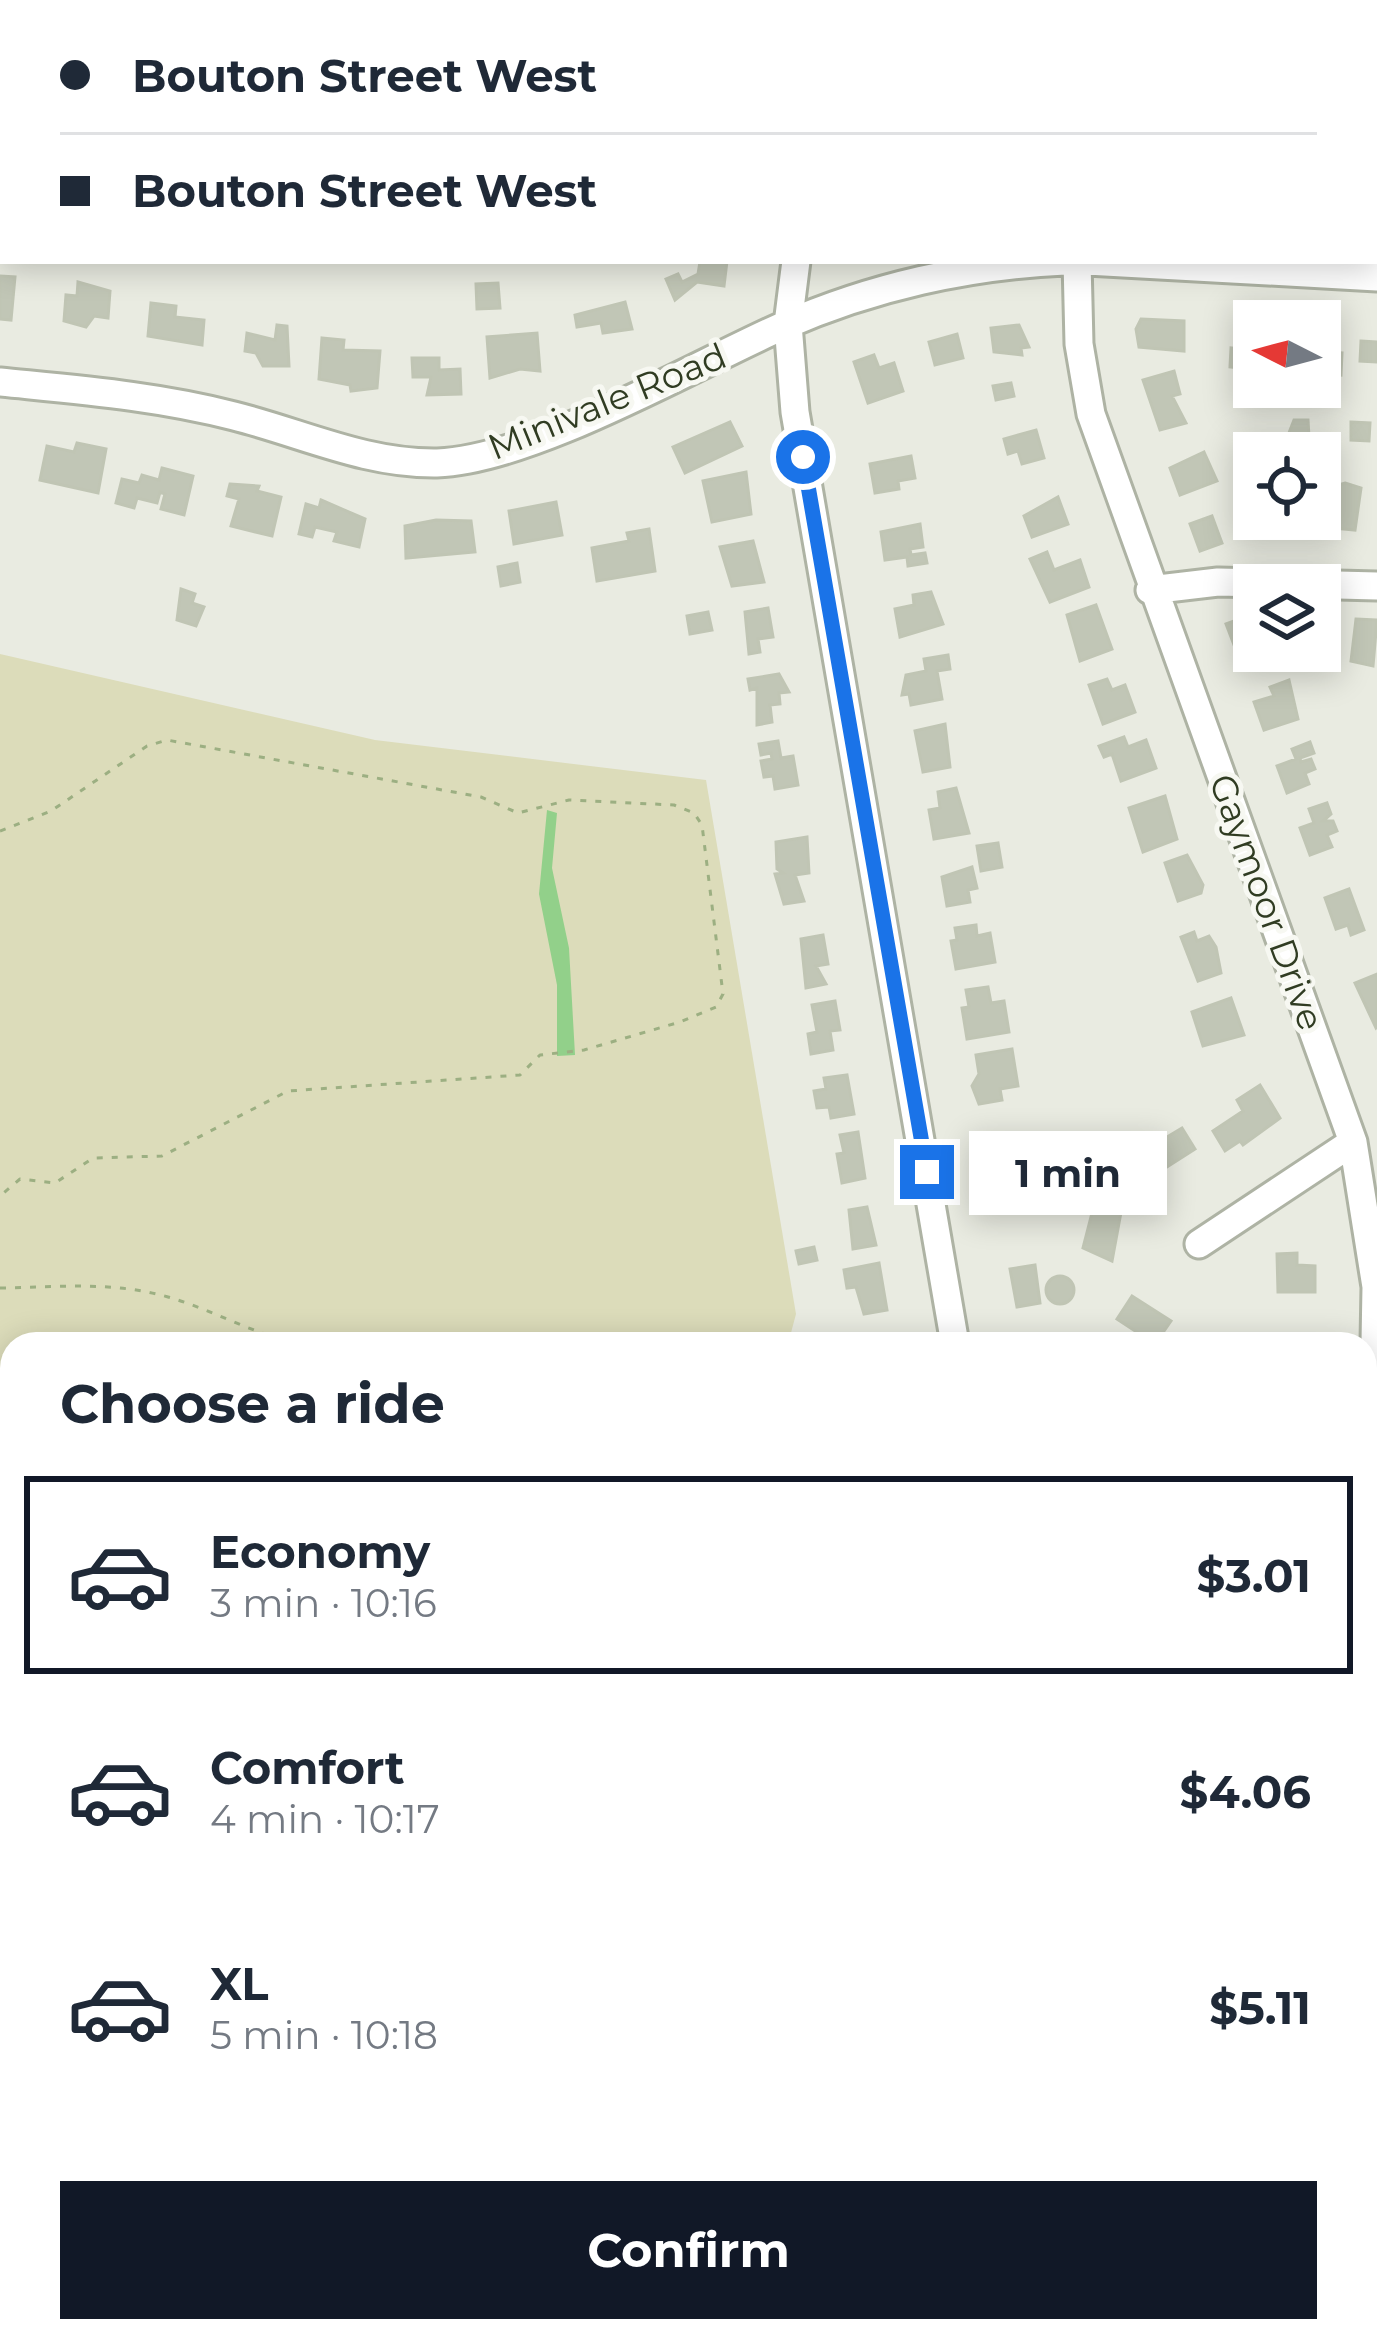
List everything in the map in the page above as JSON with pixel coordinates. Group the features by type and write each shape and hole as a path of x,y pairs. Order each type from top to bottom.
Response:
{"street":[{"path":"796,264 788,324 795,412 953,1332"},
{"name":"Minivale Road","path":"0,382 138,396 235,416 362,456 439,463 512,448 788,324 906,284 1007,264"},
{"name":"Gaymoor Drive","path":"1077,264 1079,344 1091,414 1150,590 1256,865 1353,1142 1376,1287 1375,1332"},
{"path":"1141,264 1377,277"},
{"path":"1150,590 1217,582 1377,586"},
{"path":"1199,1244 1353,1142"}],"path":[{"path":"0,831 40,817 147,746 167,740 481,797 518,813 569,800 674,806 694,813 702,825 723,994 716,1007 680,1022 584,1049 539,1055 520,1075 288,1091 162,1156 93,1158 55,1183 20,1179 0,1196"},
{"path":"0,1288 104,1284 170,1297 255,1332"}],"shaded area":[{"path":"0,654 375,740 706,780 796,1314 791,1332 0,1332"},
{"path":"547,810 557,813 552,868 569,948 575,1055 557,1056 557,985 539,894"}],"building":[{"path":"700,264 727,264 724,286 697,282 675,300 666,279 678,274 682,282 698,274"},
{"path":"0,276 15,277 11,320 0,319"},
{"path":"78,282 110,291 108,318 94,316 86,327 64,321 66,295 77,296"},
{"path":"498,283 500,308 477,309 476,284"},
{"path":"625,302 632,329 603,333 601,323 577,327 575,315"},
{"path":"151,303 176,306 175,317 204,320 202,345 148,336"},
{"path":"1141,319 1184,321 1184,351 1139,347 1136,329"},
{"path":"277,325 287,326 289,366 263,366 256,353 245,351 247,333 275,340"},
{"path":"1019,325 1029,347 1021,348 1022,355 994,352 991,328"},
{"path":"537,333 540,371 520,369 490,378 487,337"},
{"path":"957,334 963,358 935,365 929,342"},
{"path":"322,338 344,340 343,350 380,351 377,388 351,391 350,385 319,379"},
{"path":"1361,341 1377,342 1377,362 1360,361"},
{"path":"874,355 879,368 894,363 903,391 868,403 854,362"},
{"path":"412,358 439,358 439,370 460,369 461,394 427,395 431,377 413,377"},
{"path":"1174,371 1180,394 1172,396 1186,423 1160,430 1143,380"},
{"path":"1011,383 1014,396 996,400 993,386"},
{"path":"1294,420 1308,420 1309,432 1289,432"},
{"path":"730,422 742,446 685,473 673,447"},
{"path":"1351,422 1370,423 1369,441 1351,440"},
{"path":"1036,430 1044,458 1022,464 1018,451 1008,454 1004,439"},
{"path":"77,443 106,449 98,493 40,480 47,446 74,452"},
{"path":"1204,452 1217,481 1180,495 1170,468"},
{"path":"911,456 915,478 898,481 899,489 875,493 870,464"},
{"path":"162,468 193,476 184,515 161,509 165,494 160,492 157,503 137,498 134,508 116,503 122,479 139,483 142,475 159,480"},
{"path":"746,472 751,514 712,522 703,481"},
{"path":"230,484 259,486 257,491 281,497 272,536 231,526 239,499 227,496"},
{"path":"1341,484 1361,488 1355,530 1341,529"},
{"path":"1058,497 1068,524 1032,537 1024,516"},
{"path":"321,500 365,519 359,547 334,541 337,532 315,527 312,537 299,534 306,504 319,508"},
{"path":"556,502 562,535 514,544 509,511"},
{"path":"1212,516 1222,543 1200,551 1190,524"},
{"path":"436,520 471,521 475,552 406,558 405,526"},
{"path":"920,524 923,547 910,549 911,555 925,553 927,563 908,566 907,557 885,560 881,532"},
{"path":"649,529 655,571 597,581 592,548 629,541 627,533"},
{"path":"753,541 764,582 732,586 720,547"},
{"path":"1047,552 1054,570 1080,560 1089,587 1050,602 1030,559"},
{"path":"517,563 520,582 501,586 498,567"},
{"path":"181,589 195,594 192,603 204,607 196,626 177,620"},
{"path":"931,592 943,624 900,637 895,609 914,605 913,595"},
{"path":"1096,605 1112,649 1080,661 1067,615"},
{"path":"768,608 773,637 758,639 760,652 749,654 745,612"},
{"path":"708,612 712,630 690,634 687,616"},
{"path":"1356,619 1377,620 1373,666 1351,661"},
{"path":"948,655 950,669 937,671 942,699 911,705 909,694 902,695 906,675 926,671 924,659"},
{"path":"779,674 789,692 779,693 780,704 770,705 772,722 757,725 757,688 750,690 748,679"},
{"path":"1107,679 1112,690 1125,685 1135,712 1103,724 1089,685"},
{"path":"1289,680 1298,719 1264,730 1254,702 1274,696 1270,687"},
{"path":"945,724 950,767 923,772 915,731"},
{"path":"1124,737 1128,747 1146,740 1156,768 1121,781 1112,754 1104,757 1099,746"},
{"path":"778,741 781,758 793,756 798,785 775,789 773,776 764,777 761,761 772,759 771,753 761,755 759,744"},
{"path":"1310,742 1314,753 1300,758 1301,762 1311,759 1315,769 1305,773 1309,784 1287,793 1277,766 1296,759 1292,749"},
{"path":"956,788 969,833 934,839 929,810 940,808 938,792"},
{"path":"1165,796 1177,839 1143,852 1129,808"},
{"path":"1327,803 1331,814 1323,821 1333,821 1337,831 1327,835 1332,847 1310,855 1300,828 1314,823 1309,809"},
{"path":"807,837 809,873 795,875 804,901 784,904 775,874 783,873 777,869 776,842"},
{"path":"998,843 1002,867 981,871 977,846"},
{"path":"1187,855 1203,885 1201,893 1178,901 1165,863"},
{"path":"972,867 977,888 968,890 970,902 947,906 942,877"},
{"path":"1349,889 1364,930 1351,935 1348,925 1336,929 1325,898"},
{"path":"976,925 977,936 990,933 995,962 956,969 951,941 957,940 955,928"},
{"path":"1194,932 1197,941 1209,936 1221,973 1198,981 1181,937"},
{"path":"823,935 828,964 816,966 826,984 806,988 801,939"},
{"path":"1377,974 1377,1027 1376,1028 1355,983"},
{"path":"988,987 991,1003 1004,1001 1009,1032 967,1039 962,1008 969,1007 966,990"},
{"path":"1231,998 1244,1035 1203,1046 1192,1012"},
{"path":"835,1001 840,1030 830,1031 833,1050 811,1054 808,1034 817,1032 812,1005"},
{"path":"1012,1049 1018,1086 1000,1089 1002,1100 979,1104 972,1086 979,1074 976,1055"},
{"path":"847,1075 854,1114 831,1118 829,1107 817,1108 814,1091 826,1089 824,1078"},
{"path":"1260,1085 1280,1118 1243,1145 1240,1141 1225,1151 1213,1131 1243,1111 1237,1100"},
{"path":"1182,1128 1195,1149 1156,1174 1142,1152"},
{"path":"858,1132 865,1178 842,1183 837,1154 844,1153 840,1135"},
{"path":"1009,1139 1016,1178 992,1182 987,1153 993,1152 991,1143"},
{"path":"1101,1178 1126,1185 1112,1261 1083,1248"},
{"path":"867,1207 876,1245 853,1249 849,1210"},
{"path":"814,1247 817,1260 799,1264 796,1251"},
{"path":"1297,1253 1297,1265 1315,1266 1315,1292 1278,1292 1277,1254"},
{"path":"879,1263 887,1310 864,1314 856,1287 847,1288 844,1270"},
{"path":"1035,1265 1040,1303 1017,1307 1010,1269"},
{"path":"1060,1276 1070,1280 1074,1290 1070,1300 1060,1304 1050,1300 1046,1290 1050,1280"},
{"path":"1132,1296 1171,1321 1163,1332 1137,1332 1117,1319"}],"route":[{"path":"803,457 927,1172"}]}
